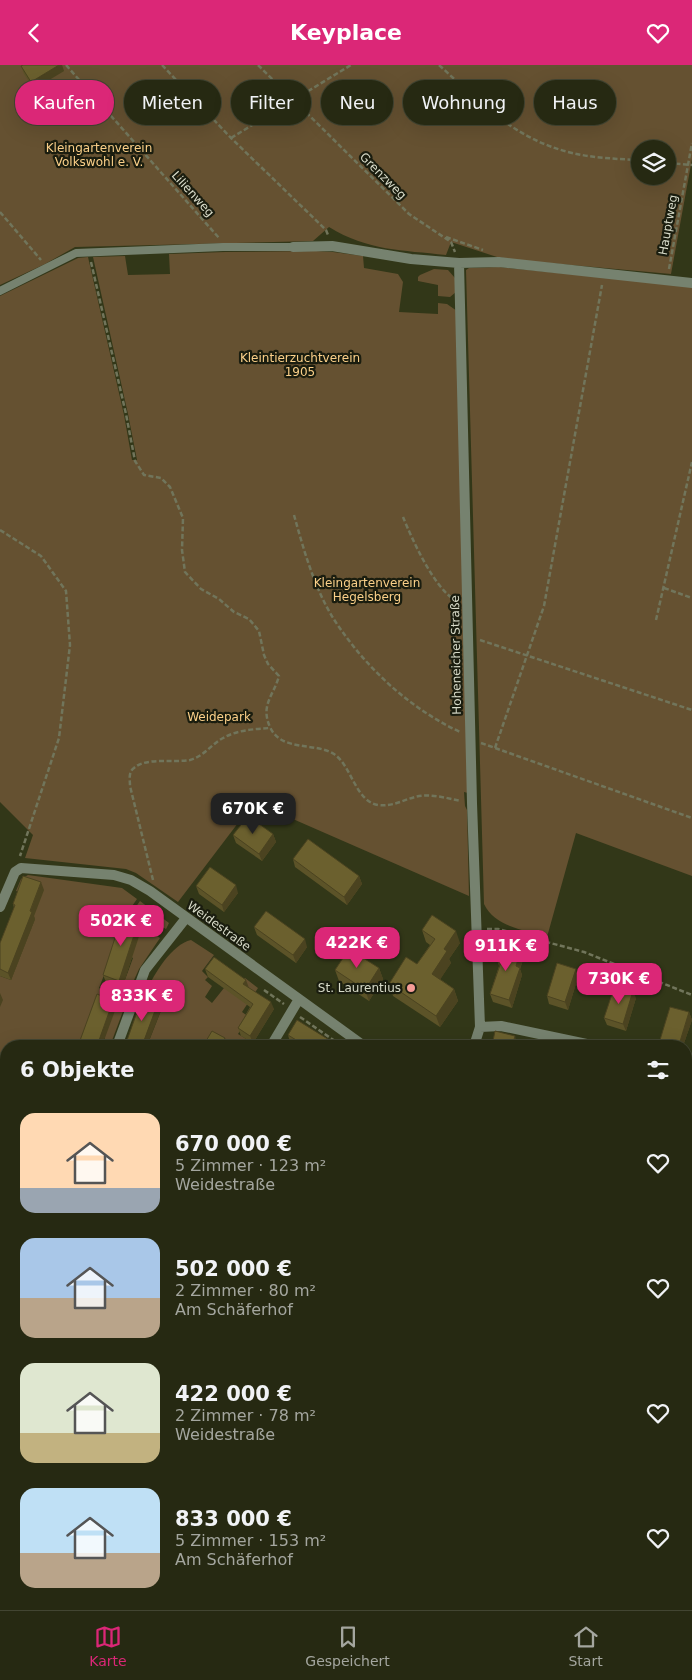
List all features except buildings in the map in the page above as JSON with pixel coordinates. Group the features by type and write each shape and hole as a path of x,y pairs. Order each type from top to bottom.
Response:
{"street":[{"path":"293,247 332,246 411,259 459,263 499,262 692,283"},
{"name":"Hoheneicher Straße","path":"459,263 472,803 480,1027 476,1040"},
{"name":"Weidestraße","path":"15,872 21,867 114,875 132,880 150,891 356,1040"},
{"path":"0,907 15,872"},
{"path":"119,1040 145,970 186,918"},
{"path":"275,1040 299,999"},
{"path":"480,1027 501,1026 568,1040"}],"lane":[{"path":"0,291 76,253 223,247 293,247"}],"path":[{"name":"Lilienweg","path":"66,65 218,235 223,247"},
{"path":"162,65 231,138 326,230 332,246"},
{"name":"Grenzweg","path":"258,65 273,80"},
{"path":"311,90 351,65"},
{"path":"439,65 505,123 523,134 571,153 631,159"},
{"name":"Grenzweg","path":"311,117 409,214 451,242 459,263"},
{"path":"231,138 253,125"},
{"name":"Hauptweg","path":"667,281 692,143"},
{"path":"676,163 692,165"},
{"path":"0,212 35,252"},
{"path":"89,252 135,461 144,475 161,479 170,487 182,518 182,549 185,573 201,589 219,599 234,612 249,619 259,631 264,655 268,664 279,676 277,684 268,700 266,713 270,728 288,743 327,750 337,756 362,794 370,802 378,805 391,805 427,795 472,803"},
{"path":"495,748 544,606 598,317 604,274"},
{"path":"656,620 692,462"},
{"path":"294,515 315,581 335,621 365,660 403,697 443,724 495,748 692,818"},
{"path":"404,517 413,542 432,573 450,597 462,605 468,605"},
{"path":"0,530 41,556 66,591 70,645 59,739 15,872"},
{"path":"664,587 692,598"},
{"path":"469,640 478,640 692,710"},
{"path":"150,891 153,881 130,786 130,775 133,768 156,761 176,762 192,759 205,753 224,737 270,728"},
{"path":"476,928 498,929 584,952 692,995"}],"green space":[{"name":"Kleingartenverein Volkswohl e. V.","path":"0,65 692,65 692,159 671,274 516,260 497,257 451,242 446,255 400,250 358,241 329,227 313,241 75,247 45,264 0,285"},
{"path":"316,251 363,256 364,268 398,274 403,282 399,312 438,314 438,303 447,304 457,311 468,793 464,792 467,810 469,896 254,802 178,902 136,873 126,869 25,858 33,835 0,802 0,296 78,258 88,257 124,415 132,460 137,460 93,257 125,256 128,275 170,274 169,254"},
{"path":"499,267 692,286 692,876 576,833 547,937 520,930 503,923 489,912 484,904 466,270 469,268"},
{"path":"434,269 448,270 455,278 456,292 450,297 438,296 438,285 418,281 420,275"},
{"path":"28,875 122,888 137,899 123,919 99,988 102,989 81,1040 0,1040 0,976 11,980 35,919 22,893 16,891 21,879"},
{"path":"140,901 169,923 166,929 157,924 151,932 160,938 139,969 129,991 122,988 133,958 131,957 126,921"},
{"path":"191,940 214,955 202,971 208,977 205,980 212,986 205,997 212,1003 224,988 241,982 245,978 258,988 242,1012 249,1017 238,1034 248,1040 149,1040 164,1003 147,991 164,961 177,947"},
{"path":"107,987 129,995 112,1040 105,1040 99,1002"}],"place":[{"name":"St. Laurentius","path":"411,988"}],"park label":[{"name":"Kleintierzuchtverein 1905","path":"300,365"},
{"name":"Kleingartenverein Hegelsberg","path":"367,590"},
{"name":"Weidepark","path":"219,717"}]}
